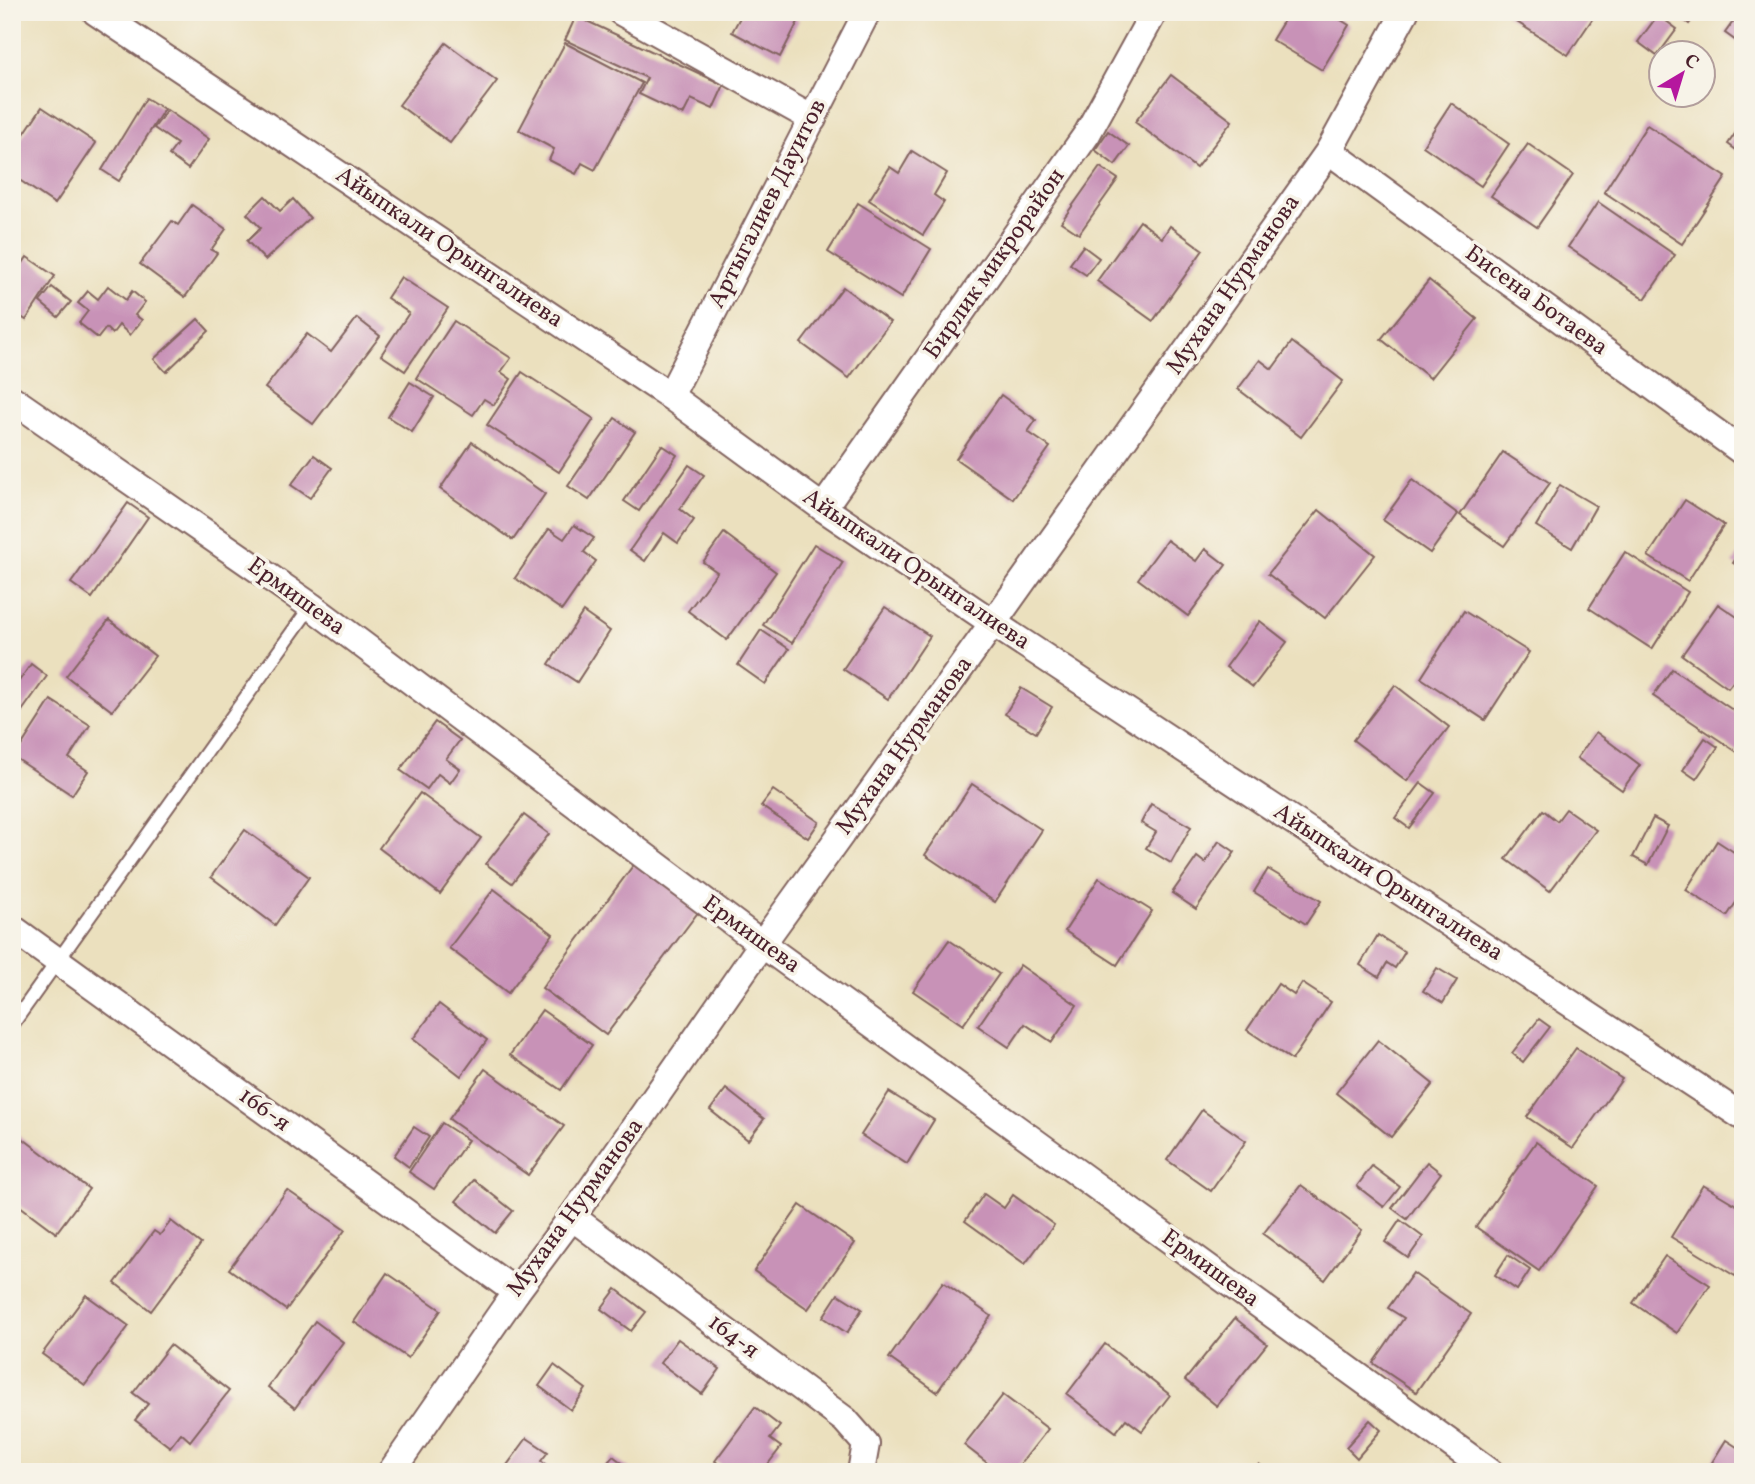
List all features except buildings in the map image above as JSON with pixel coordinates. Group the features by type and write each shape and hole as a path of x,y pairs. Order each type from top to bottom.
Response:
{"street":[{"name":"Айыпкали Орынгалиева","path":"96,12 670,396 823,508 993,623 1743,1117"},
{"path":"621,12 813,118"},
{"name":"Артыгалиев Дауитов","path":"670,396 867,12"},
{"name":"Бирлик микрорайон","path":"823,508 1087,134 1154,12"},
{"name":"Мухана Нурманова","path":"391,1472 762,944 1329,151 1405,12"},
{"name":"Бисена Ботаева","path":"1329,151 1743,452"},
{"name":"Ермишева","path":"12,399 311,606 762,944 1490,1472"},
{"name":"166-я","path":"12,928 516,1292"},
{"name":"164-я","path":"572,1217 845,1420 866,1444 862,1472"}],"lane":[{"path":"12,1025 311,606"}]}
